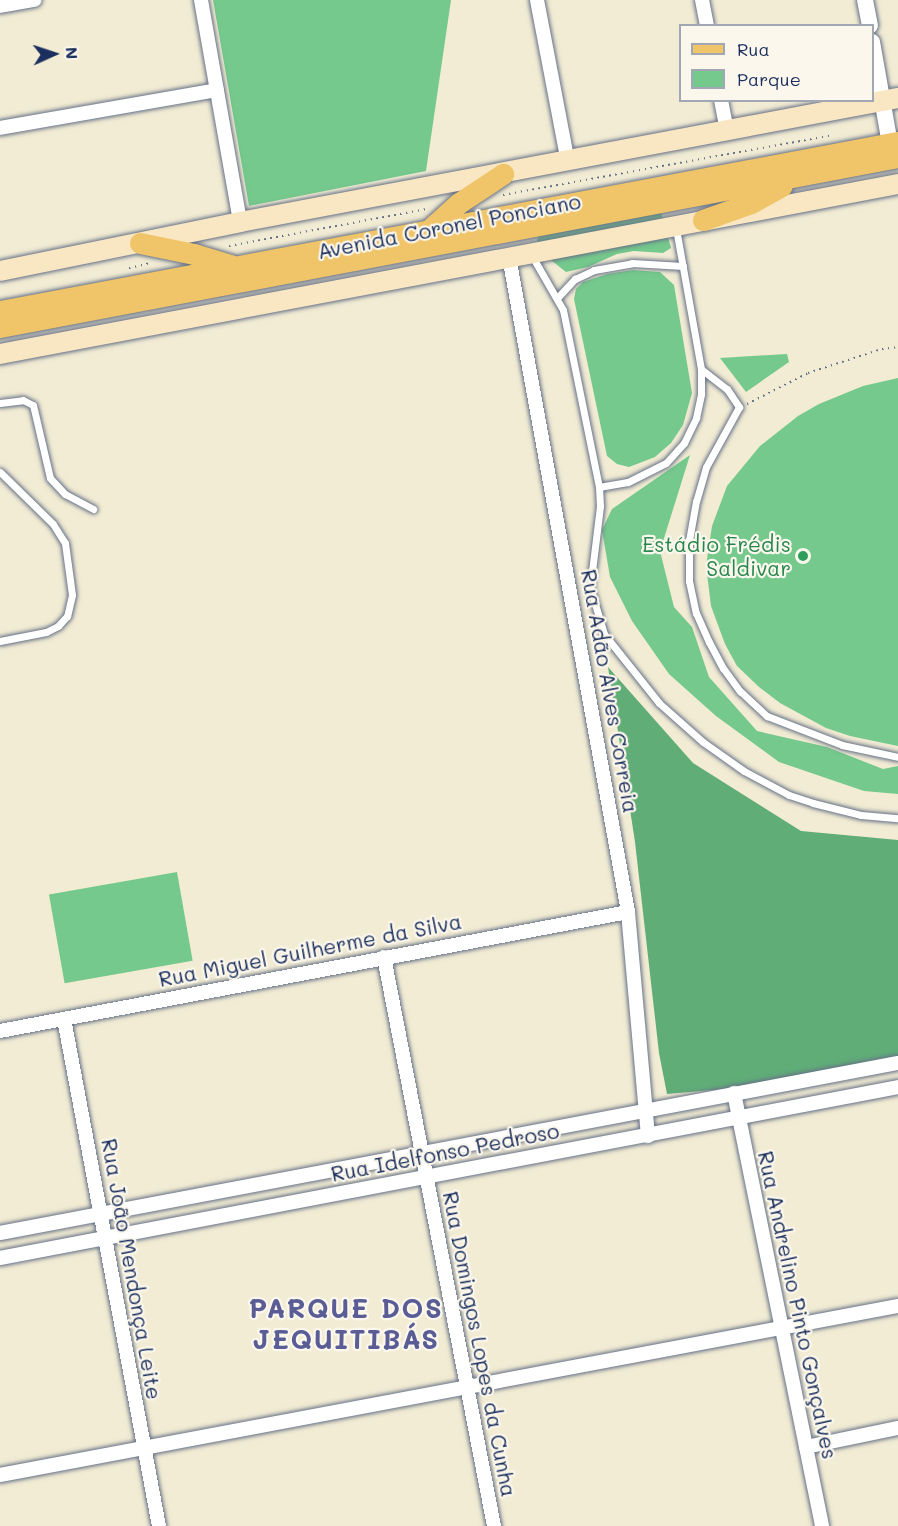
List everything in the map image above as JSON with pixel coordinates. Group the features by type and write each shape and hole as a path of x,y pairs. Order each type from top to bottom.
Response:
{"main road":[{"path":"0,271 240,222 568,162 813,112 890,100"},
{"path":"0,327 800,176 895,148"},
{"name":"Avenida Coronel Ponciano","path":"0,311 428,230 895,148"},
{"path":"428,230 459,203 503,174"},
{"path":"703,220 751,203 800,176"},
{"path":"0,354 898,184"},
{"path":"140,243 194,254 235,267"}],"street":[{"path":"0,6 34,0"},
{"path":"201,0 240,222"},
{"path":"537,0 568,162"},
{"path":"702,0 707,24"},
{"path":"865,0 870,24"},
{"path":"874,65 890,100 895,148"},
{"path":"0,128 217,90"},
{"path":"721,102 727,131"},
{"name":"Rua Adão Alves Correia","path":"509,257 628,912 648,1136"},
{"name":"Rua Miguel Guilherme da Silva","path":"0,1031 628,912"},
{"name":"Rua Domingos Lopes da Cunha","path":"384,957 494,1526"},
{"name":"Rua João Mendonça Leite","path":"64,1019 159,1526"},
{"name":"Rua Idelfonso Pedroso","path":"0,1233 898,1063"},
{"name":"Rua Idelfonso Pedroso","path":"0,1258 898,1087"},
{"name":"Rua Andrelino Pinto Gonçalves","path":"734,1093 822,1526"},
{"path":"0,1475 898,1306"},
{"path":"806,1447 898,1428"}],"lane":[{"path":"599,487 613,486 642,477 676,453 696,418 701,394 700,369 676,225"},
{"path":"530,253 558,297 562,310 599,487 600,506 590,587 604,634 659,703 723,757 789,795 845,811 898,818"},
{"path":"558,297 575,279 603,268 649,262 683,266"},
{"path":"700,369 727,389 740,407 706,467 689,540 689,581 696,613 709,642 723,668 740,691 768,716 842,745 898,757"},
{"path":"0,403 23,400 33,405 50,478 65,494 93,508"},
{"path":"0,472 53,524 65,543 72,595 66,616 58,626 46,632 0,641"}],"path":[{"path":"740,407 808,373 882,349 898,347"}],"green space":[{"path":"213,0 451,0 426,171 249,206"},
{"path":"661,212 671,248 663,253 634,251 617,254 588,267 566,272 542,253 537,240 539,235"},
{"path":"633,270 660,272 674,285 692,393 683,425 671,443 655,457 629,467 617,464 607,456 574,299 576,289 583,282 607,274"},
{"path":"787,354 789,362 746,392 720,358"},
{"name":"Estádio Frédis Saldivar","path":"898,378 898,746 850,736 826,728 780,703 759,687 737,666 725,644 711,606 706,566 712,526 727,486 760,446 798,416 819,404 863,386"},
{"path":"690,455 660,551 674,607 692,627 709,677 757,731 827,747 883,769 898,766 898,794 864,791 779,762 716,716 669,674 632,621 610,577 602,530 612,509"},
{"path":"608,667 693,763 801,831 898,840 898,1058 748,1087 667,1094 659,1053 635,842"},
{"path":"177,872 193,961 65,983 49,895"}],"place":[{"name":"Estádio Frédis Saldivar","path":"803,556"}],"district":[{"name":"PARQUE DOS JEQUITIBÁS","path":"346,1322"}]}
